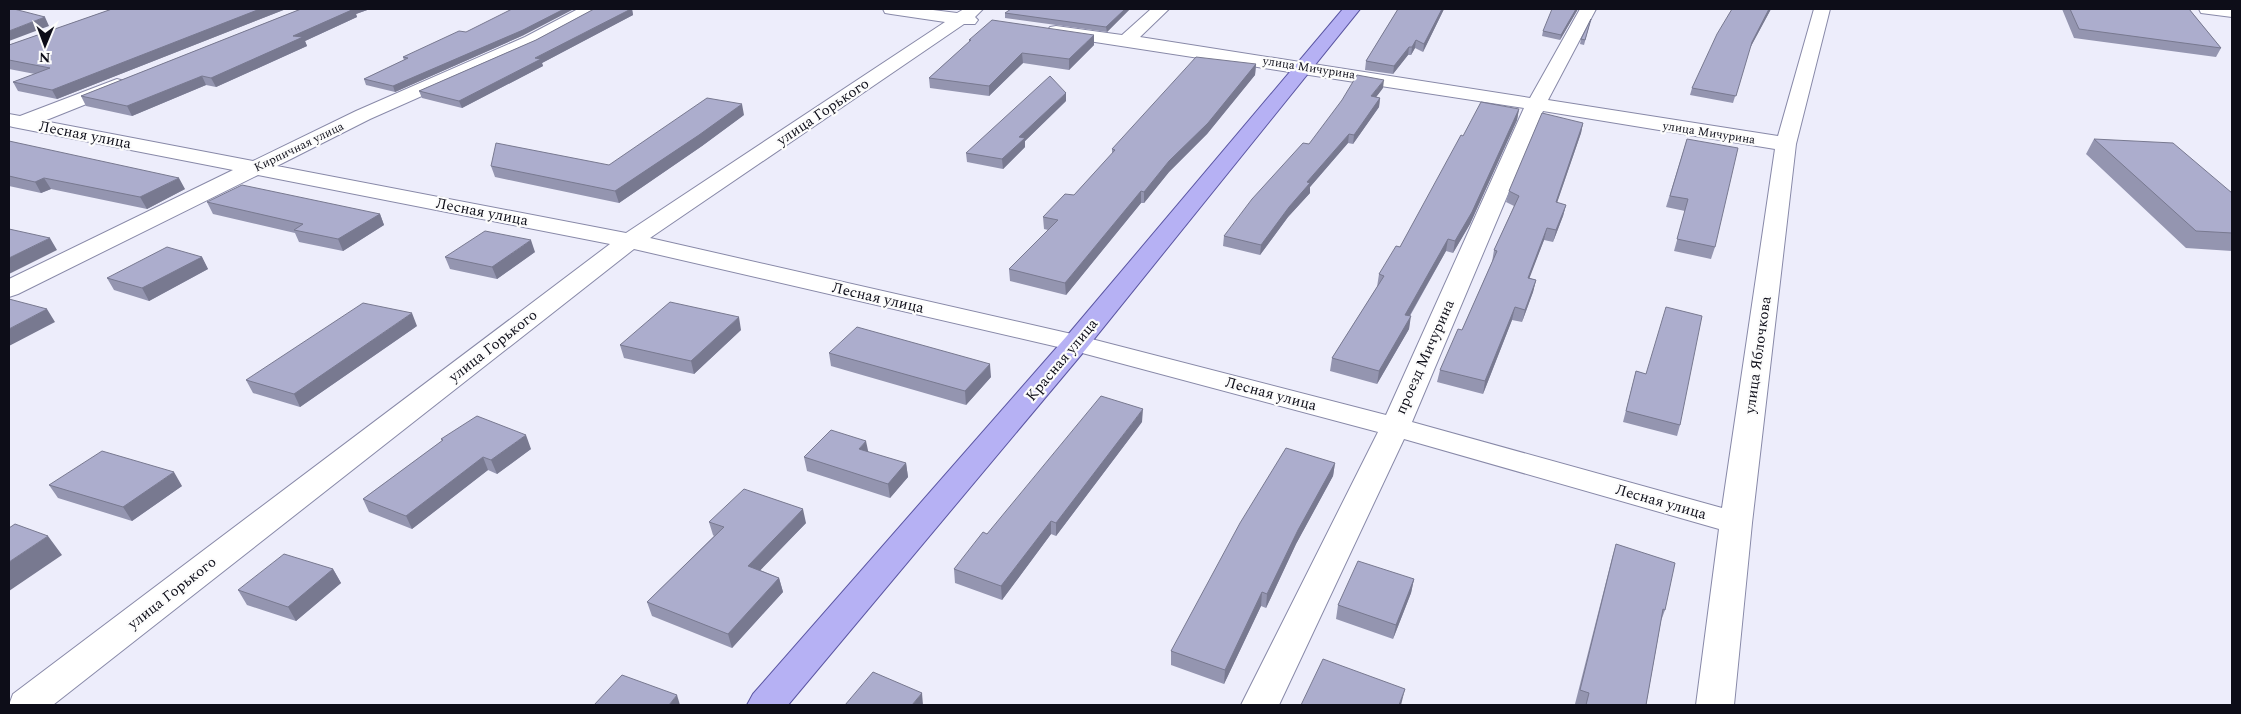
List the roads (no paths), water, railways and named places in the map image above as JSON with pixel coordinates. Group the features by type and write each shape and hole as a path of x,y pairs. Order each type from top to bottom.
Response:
{"main road":[{"name":"Красная улица","path":"766,705 1076,344 1302,67 1352,9"}],"street":[{"name":"Кирпичная улица","path":"9,288 363,116 531,41 590,9"},
{"path":"891,9 976,17"},
{"path":"1126,41 1161,9"},
{"name":"проезд Мичурина","path":"1260,705 1395,427 1534,106 1588,9"},
{"name":"улица Яблочкова","path":"1715,705 1736,523 1786,144 1822,9"},
{"path":"2207,9 2232,12"},
{"name":"улица Горького","path":"26,705 630,241 976,17"},
{"name":"улица Мичурина","path":"1039,29 1302,67 1534,106 1786,144"},
{"path":"13,123 138,76"},
{"name":"Лесная улица","path":"13,123 630,241 1076,344 1395,427 1736,523"}]}
